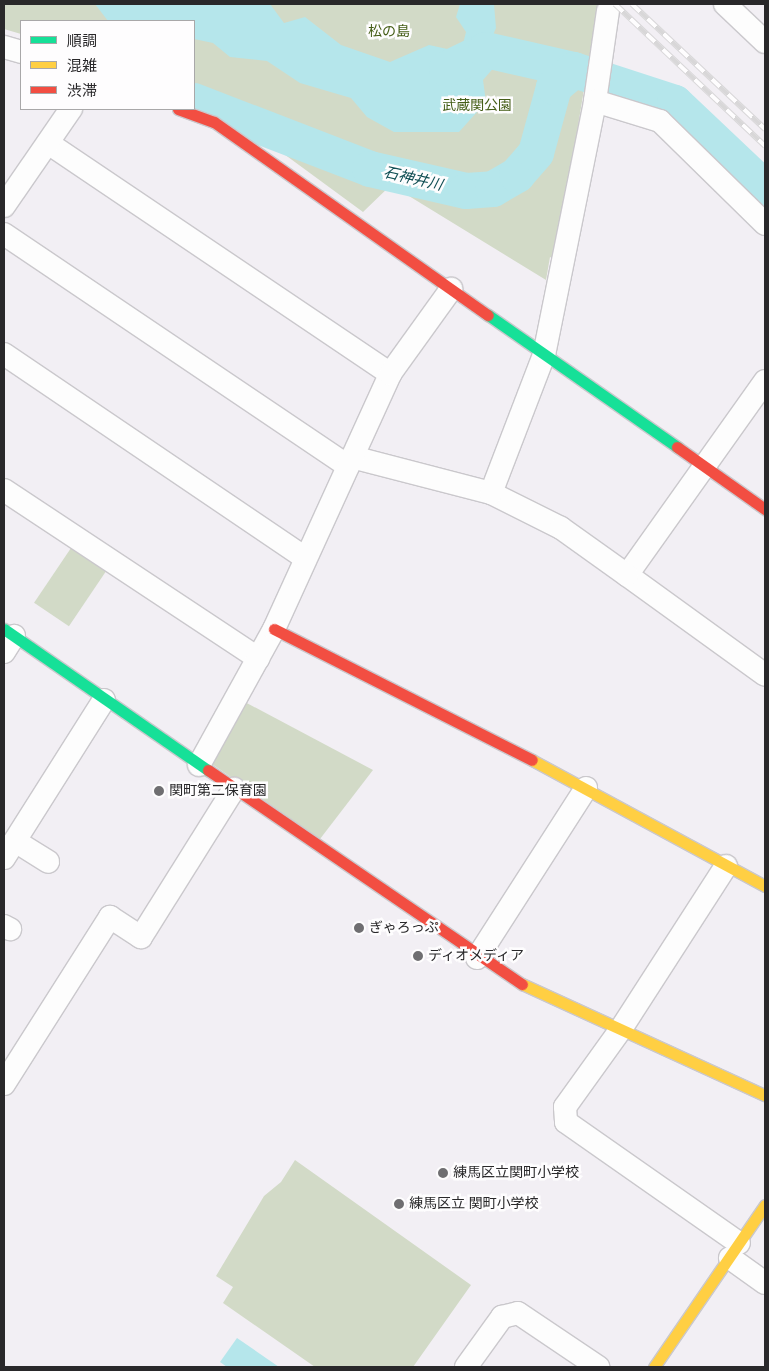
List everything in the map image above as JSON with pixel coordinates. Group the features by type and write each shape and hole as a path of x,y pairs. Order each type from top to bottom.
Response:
{"street":[{"path":"725,4 765,42"},
{"path":"491,493 544,355 595,95 608,11"},
{"path":"4,47 20,52"},
{"path":"595,95 660,121 765,224"},
{"path":"4,206 70,110"},
{"path":"181,110 214,122 765,509"},
{"path":"48,143 390,374"},
{"path":"4,234 350,462 491,493 561,528 765,675"},
{"path":"199,765 274,629 390,374 451,289"},
{"path":"4,354 305,558"},
{"path":"627,575 765,382"},
{"path":"4,490 258,658"},
{"path":"274,629 586,788 765,886"},
{"path":"7,639 104,700 477,958 513,980 765,1095"},
{"path":"48,862 9,849 104,700"},
{"path":"477,958 586,788"},
{"path":"4,1084 110,917 141,937 234,789"},
{"path":"726,866 621,1030 565,1107 566,1122 734,1251 765,1283"},
{"path":"654,1367 765,1205"},
{"path":"466,1367 502,1316 518,1313 598,1367"}],"green space":[{"name":"武蔵関公園","path":"4,4 598,4 556,260 550,257 546,280 391,185 363,212 209,99 195,93 195,20 20,20 20,34 4,29"},
{"path":"71,548 106,571 69,626 34,603"},
{"path":"243,701 373,770 320,839 209,762"},
{"path":"295,1160 471,1285 413,1367 315,1367 223,1303 233,1287 216,1276 264,1196 281,1182"}],"water":[{"path":"95,4 270,4 284,23 305,17 341,45 390,62 429,45 461,52 466,32 456,17 460,4 494,4 496,28 490,42 497,64 483,80 486,102 459,132 394,132 367,117 351,98 300,83 267,61 230,57 213,43 195,39 195,20 107,20"},
{"path":"237,1338 279,1367 227,1367 220,1362"}],"waterway":[{"name":"石神井川","path":"447,69 486,50 574,70 675,103 765,188"},
{"name":"石神井川","path":"195,101 370,169 466,191 493,189 517,175 536,153 554,87 574,70"}],"railway":[{"path":"615,4 765,146"},
{"path":"632,4 765,129"}],"traffic: fast":[{"path":"488,315 677,447"},
{"path":"4,629 208,770"}],"traffic: slow":[{"path":"532,760 765,886"},
{"path":"522,984 765,1095"},
{"path":"654,1367 765,1205"}],"traffic: jam":[{"path":"181,110 214,122 488,315"},
{"path":"677,447 765,509"},
{"path":"274,629 532,760"},
{"path":"208,770 522,984"}],"place":[{"name":"関町第二保育園","path":"159,791"},
{"name":"ぎゃろっぷ","path":"359,928"},
{"name":"ディオメディア","path":"418,956"},
{"name":"練馬区立関町小学校","path":"443,1173"},
{"name":"練馬区立 関町小学校","path":"399,1204"}],"park label":[{"name":"松の島","path":"389,32"}]}
